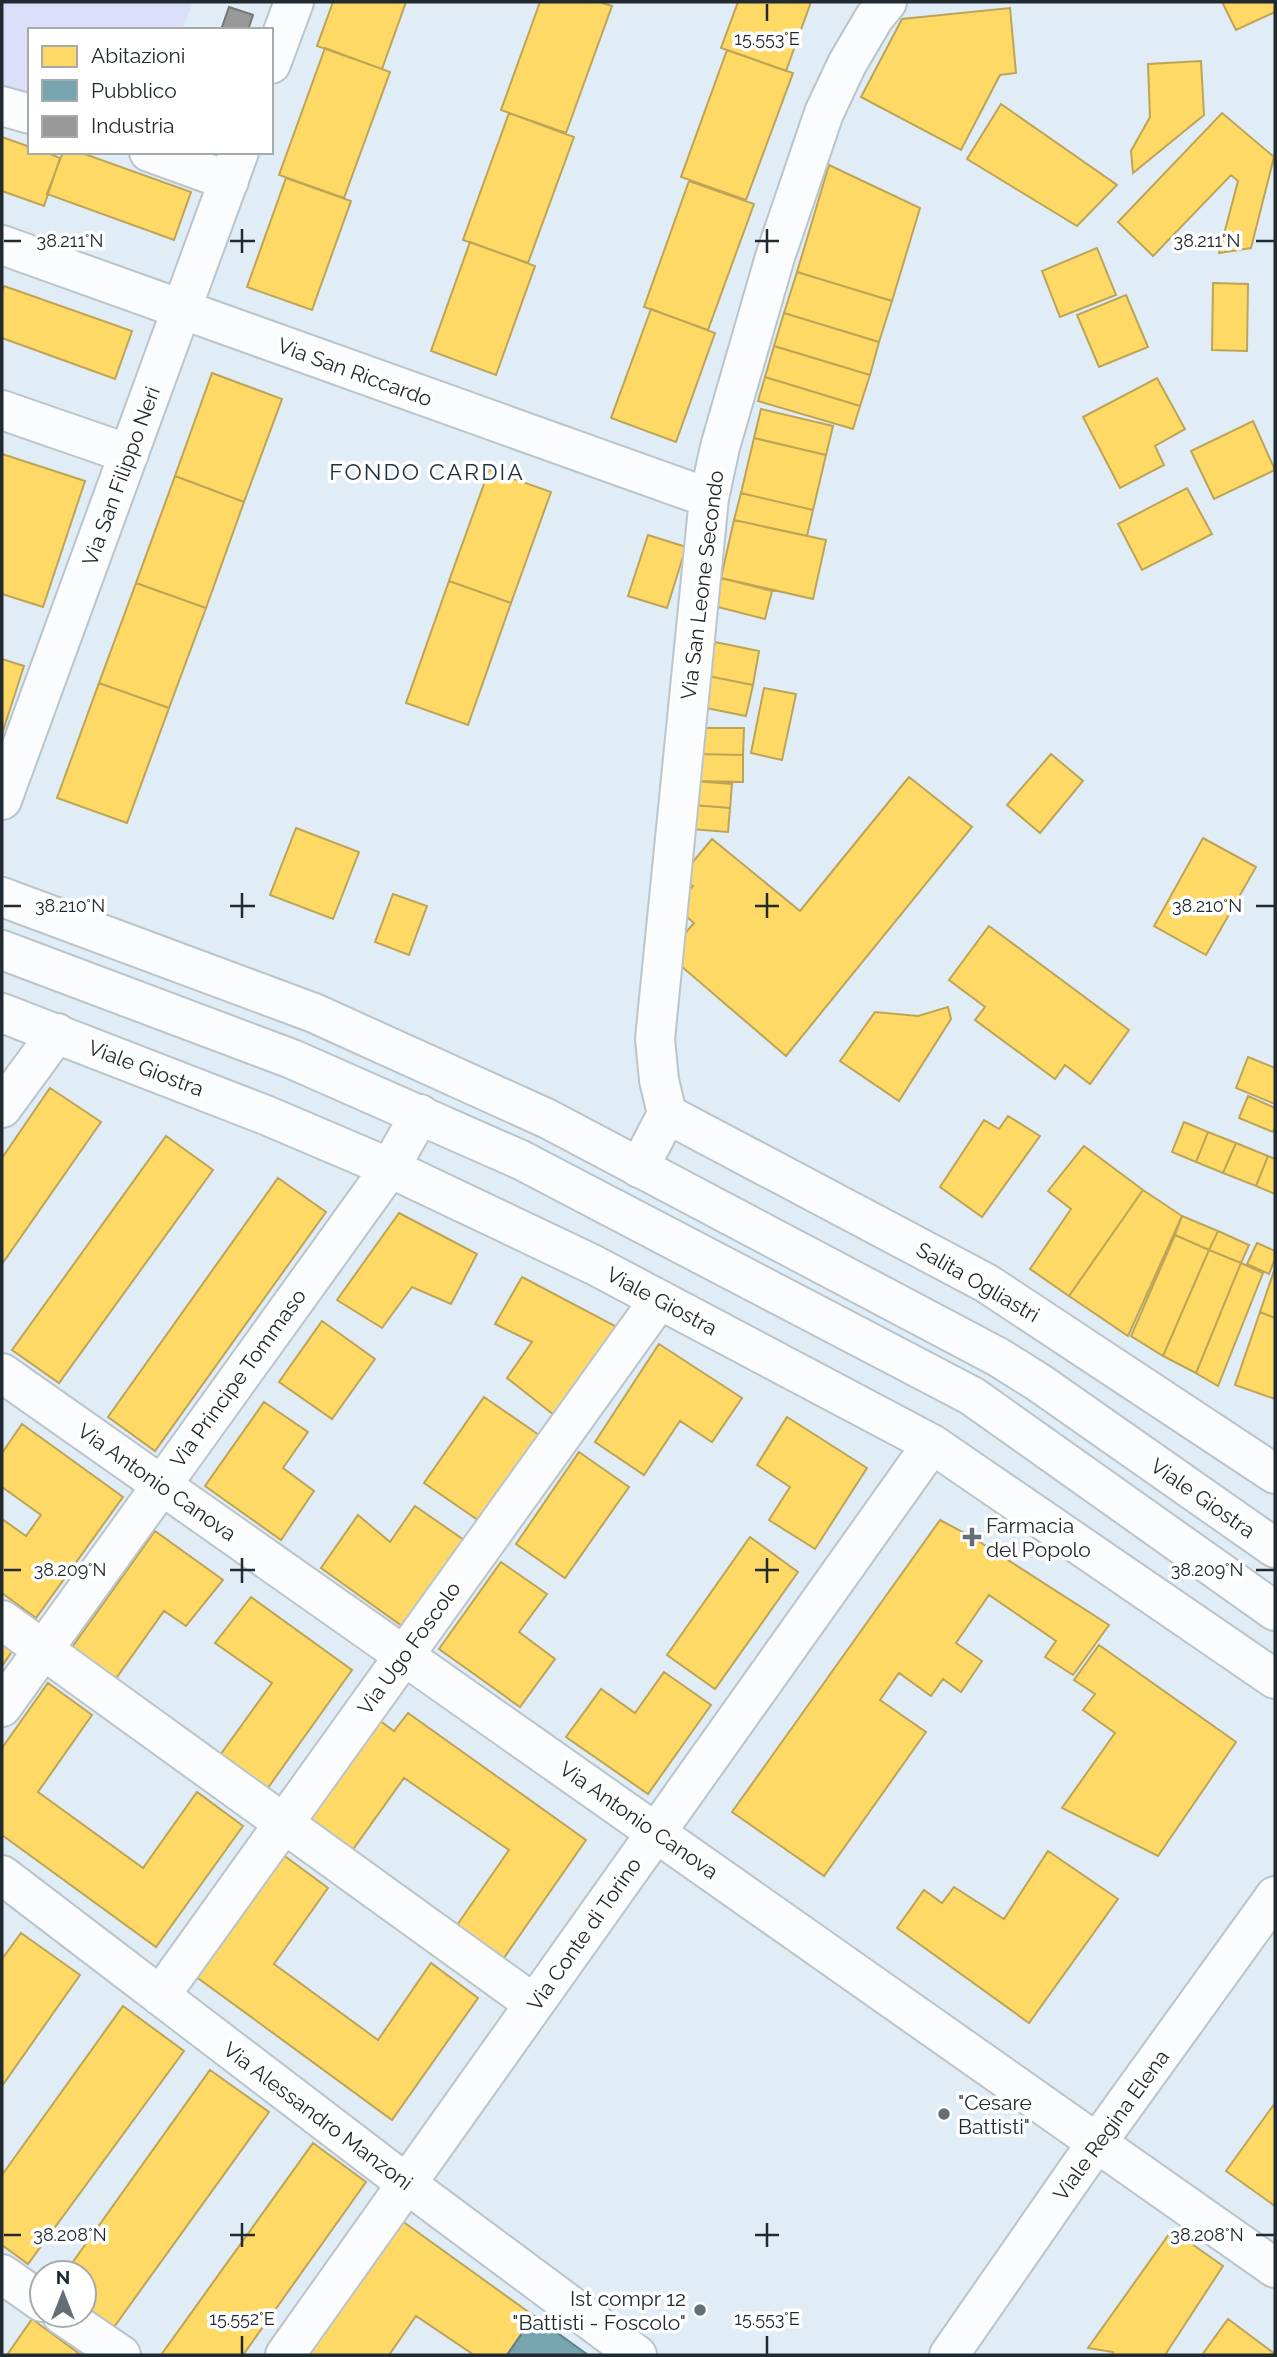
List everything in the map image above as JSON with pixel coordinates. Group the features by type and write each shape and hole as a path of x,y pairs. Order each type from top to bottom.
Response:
{"street":[{"name":"Via San Leone Secondo","path":"667,1114 654,1039 709,498 735,391 775,257 824,113 847,64 874,18 887,2"},
{"path":"273,57 288,4"},
{"path":"2,106 28,113"},
{"path":"160,154 234,167"},
{"name":"Via San Filippo Neri","path":"2,800 234,167"},
{"name":"Via San Riccardo","path":"2,245 709,498"},
{"path":"2,410 129,454"},
{"name":"Viale Giostra","path":"2,897 314,1013 548,1119 998,1357 1038,1382 1275,1548"},
{"path":"2,950 292,1059 521,1160 972,1396 1275,1611"},
{"name":"Viale Giostra","path":"2,1013 268,1116 390,1168 594,1265 932,1444 1275,1679"},
{"path":"2,1108 57,1033"},
{"name":"Via Principe Tommaso","path":"2,1707 390,1168 420,1114"},
{"path":"639,1168 667,1114"},
{"name":"Salita Ogliastri","path":"667,1114 985,1283 1275,1474"},
{"name":"Via Ugo Foscolo","path":"160,1996 659,1300"},
{"name":"Via Antonio Canova","path":"2,1373 1275,2267"},
{"name":"Via Conte di Torino","path":"285,2355 932,1444"},
{"path":"2,1620 534,2004"},
{"name":"Via Alessandro Manzoni","path":"2,1875 407,2184 637,2355"},
{"name":"Viale Regina Elena","path":"949,2355 1275,1896"},
{"path":"2,2274 28,2292"},
{"path":"83,2329 121,2355"}],"shaded area":[{"path":"2,2 193,2 183,28 28,28 28,98 2,90"}],"building: Abitazioni":[{"path":"333,2 406,2 382,69 317,46"},
{"path":"540,2 599,2 612,6 566,133 501,110"},
{"path":"738,2 811,2 786,71 721,48"},
{"path":"1222,2 1275,2 1275,12 1236,30"},
{"path":"1010,8 1016,73 1000,75 961,150 861,97 902,19"},
{"path":"325,48 390,72 344,198 279,175"},
{"path":"727,50 793,73 746,200 681,177"},
{"path":"1201,61 1204,115 1133,173 1131,151 1150,117 1148,64"},
{"path":"1001,104 1117,185 1077,226 967,159"},
{"path":"509,113 574,137 528,263 463,240"},
{"path":"1222,113 1274,157 1251,248 1219,253 1238,181 1231,175 1153,256 1118,222"},
{"path":"2,137 28,146 28,154 50,154 60,158 44,206 2,191"},
{"path":"62,154 85,154 191,192 174,240 47,194"},
{"path":"829,165 920,208 892,301 797,272"},
{"path":"286,178 351,201 312,310 247,287"},
{"path":"689,181 754,204 708,330 644,307"},
{"path":"470,242 535,266 496,375 431,351"},
{"path":"1097,248 1116,295 1060,317 1042,271"},
{"path":"797,272 892,301 879,342 784,313"},
{"path":"1213,283 1248,284 1247,351 1212,350"},
{"path":"4,286 132,331 115,379 2,338"},
{"path":"1126,295 1148,347 1099,367 1077,315"},
{"path":"651,309 715,333 676,442 611,418"},
{"path":"784,313 879,342 870,375 774,346"},
{"path":"774,346 870,375 860,406 765,377"},
{"path":"212,373 282,399 244,502 175,476"},
{"path":"765,377 860,406 853,429 758,401"},
{"path":"1157,378 1185,429 1155,446 1164,465 1120,488 1083,417"},
{"path":"761,409 833,426 826,455 754,438"},
{"path":"1253,421 1275,470 1214,499 1191,451"},
{"path":"754,438 826,455 813,510 741,493"},
{"path":"2,454 85,481 43,607 2,594"},
{"path":"489,470 551,492 511,603 449,581"},
{"path":"175,476 244,502 206,608 136,583"},
{"path":"1187,488 1212,534 1142,570 1118,524"},
{"path":"741,493 813,510 807,536 734,520"},
{"path":"734,520 826,540 813,599 721,578"},
{"path":"648,535 686,547 667,608 628,596"},
{"path":"721,578 772,591 765,619 714,606"},
{"path":"449,581 511,603 468,725 406,703"},
{"path":"136,583 206,608 169,708 99,683"},
{"path":"715,642 759,651 753,685 708,676"},
{"path":"2,659 24,666 2,734"},
{"path":"708,676 753,685 746,716 701,707"},
{"path":"99,683 169,708 127,823 57,798"},
{"path":"764,688 796,694 782,760 751,753"},
{"path":"697,728 744,728 743,755 696,754"},
{"path":"696,754 743,755 743,782 695,781"},
{"path":"1051,754 1083,781 1040,833 1007,805"},
{"path":"909,777 972,827 786,1056 667,954 694,923 675,907 693,886 681,876 712,839 800,911"},
{"path":"695,781 732,784 730,808 693,805"},
{"path":"693,805 730,808 728,832 691,829"},
{"path":"296,828 359,852 333,919 270,895"},
{"path":"1203,838 1256,867 1206,955 1154,926"},
{"path":"393,894 427,906 409,955 375,942"},
{"path":"989,926 1129,1030 1090,1084 1065,1065 1055,1079 975,1020 985,1007 949,980"},
{"path":"948,1007 951,1019 899,1101 840,1061 875,1012 918,1016"},
{"path":"1248,1057 1275,1068 1275,1104 1236,1088"},
{"path":"50,1088 101,1122 2,1264 2,1158"},
{"path":"1248,1096 1275,1108 1273,1132 1239,1118"},
{"path":"1008,1116 1040,1136 982,1217 940,1187 984,1120 999,1129"},
{"path":"1184,1122 1208,1132 1196,1162 1172,1152"},
{"path":"1208,1132 1236,1143 1223,1173 1196,1162"},
{"path":"166,1136 213,1170 59,1383 12,1350"},
{"path":"1236,1143 1268,1156 1256,1186 1223,1173"},
{"path":"1084,1146 1143,1190 1069,1296 1030,1269 1071,1209 1048,1191"},
{"path":"1268,1156 1275,1159 1275,1194 1256,1186"},
{"path":"278,1178 326,1212 155,1451 108,1417"},
{"path":"1143,1190 1182,1216 1128,1336 1069,1296"},
{"path":"399,1213 477,1254 451,1304 412,1287 382,1328 337,1300"},
{"path":"1182,1216 1218,1231 1209,1250 1175,1235"},
{"path":"1218,1231 1249,1245 1241,1263 1209,1250"},
{"path":"1175,1235 1209,1250 1163,1356 1131,1336"},
{"path":"1257,1243 1275,1251 1269,1274 1247,1264"},
{"path":"1209,1250 1241,1263 1196,1373 1163,1356"},
{"path":"1241,1263 1263,1273 1218,1386 1196,1373"},
{"path":"1275,1268 1275,1318 1260,1312"},
{"path":"522,1277 617,1327 554,1415 507,1378 532,1342 495,1324"},
{"path":"1260,1312 1275,1318 1275,1399 1235,1385"},
{"path":"322,1321 375,1359 332,1419 279,1382"},
{"path":"659,1344 742,1398 712,1442 680,1421 644,1475 595,1442"},
{"path":"484,1397 539,1435 478,1520 424,1483"},
{"path":"264,1402 308,1432 283,1468 314,1491 281,1540 205,1486"},
{"path":"787,1417 867,1468 815,1549 769,1520 790,1487 757,1465"},
{"path":"22,1424 123,1497 36,1618 2,1593 2,1519 26,1536 41,1515 2,1487 2,1453"},
{"path":"579,1452 629,1487 565,1578 516,1544"},
{"path":"415,1506 464,1540 402,1626 321,1568 358,1515 390,1542"},
{"path":"940,1520 972,1537 1109,1625 1073,1675 1045,1657 1056,1641 989,1595 956,1643 982,1661 961,1692 943,1679 931,1696 899,1673 880,1700 926,1732 824,1876 732,1812"},
{"path":"155,1531 223,1580 186,1626 164,1611 112,1684 68,1653"},
{"path":"750,1537 798,1572 715,1689 667,1655"},
{"path":"501,1562 547,1594 519,1632 555,1659 520,1707 439,1649"},
{"path":"251,1597 352,1670 265,1792 218,1758 272,1683 215,1643"},
{"path":"2,1642 13,1650 2,1666"},
{"path":"1099,1645 1236,1742 1158,1856 1062,1808 1115,1733 1083,1710 1095,1694 1074,1680"},
{"path":"664,1672 711,1705 648,1794 566,1737 601,1689 635,1713"},
{"path":"48,1683 92,1715 38,1792 143,1868 197,1792 243,1826 156,1947 2,1835 2,1748"},
{"path":"408,1713 586,1840 499,1965 453,1931 509,1850 404,1778 349,1855 302,1822 376,1718 394,1731"},
{"path":"1048,1851 1118,1899 1029,2023 897,1928 924,1890 942,1903 954,1887 1004,1919"},
{"path":"282,1854 328,1888 274,1964 378,2040 431,1963 478,1998 392,2120 195,1976"},
{"path":"21,1933 80,1975 2,2086 2,1959"},
{"path":"123,2006 184,2051 32,2259 28,2259 28,2264 2,2245 2,2175"},
{"path":"210,2070 269,2112 114,2327 98,2315 98,2259 75,2259"},
{"path":"1275,2103 1275,2206 1226,2171"},
{"path":"313,2143 366,2182 243,2355 161,2355"},
{"path":"398,2218 534,2316 507,2355 474,2355 416,2316 389,2355 304,2355"},
{"path":"1172,2230 1223,2266 1165,2355 1112,2355 1113,2352 1088,2348"},
{"path":"1228,2319 1275,2354 1275,2355 1202,2355"},
{"path":"28,2325 28,2329 46,2329 81,2355 7,2355"}],"building: Pubblico":[{"path":"534,2316 588,2355 507,2355"}],"building: Industria":[{"path":"229,7 253,15 249,28 222,28"}],"place":[{"name":"Farmacia del Popolo","path":"972,1537"},
{"name":"\"Cesare Battisti\"","path":"944,2114"},
{"name":"Ist compr 12 \"Battisti - Foscolo\"","path":"700,2310"}],"district":[{"name":"FONDO CARDIA","path":"427,471"}]}
